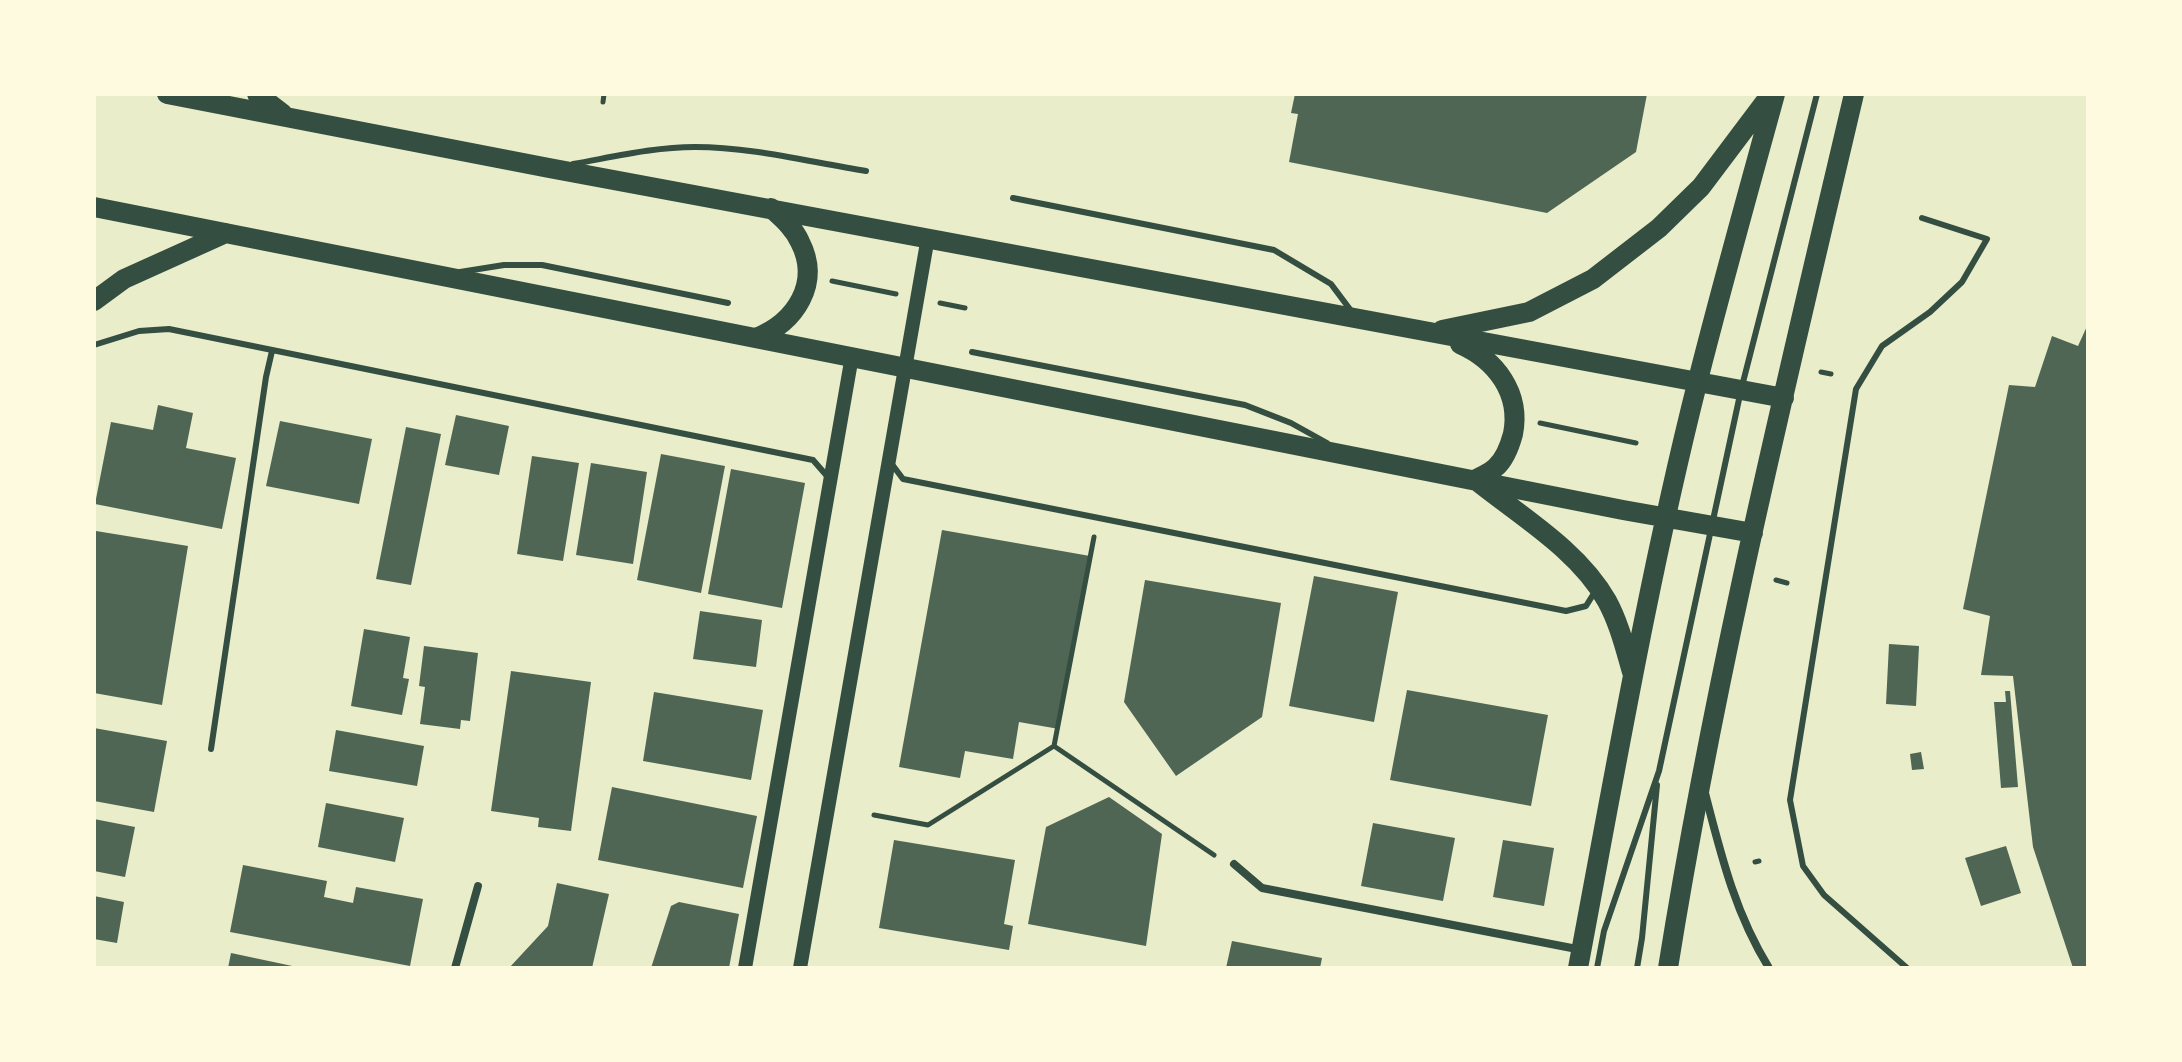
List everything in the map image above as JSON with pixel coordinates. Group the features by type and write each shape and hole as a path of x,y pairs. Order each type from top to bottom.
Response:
{"main road":[{"path":"167,94 1784,398"},
{"path":"257,94 286,116"},
{"path":"1432,332 1529,312 1593,279 1659,228 1701,187 1773,94"},
{"path":"1580,959 1666,516 1697,382 1773,94"},
{"path":"1668,968 1701,775 1854,94"},
{"path":"94,207 1753,533"},
{"path":"756,338 771,332 795,313 806,288 806,256 799,239 771,208"},
{"path":"94,301 124,279 226,233"},
{"path":"1432,332 1488,360 1509,389 1514,408 1511,440 1496,468 1475,480"},
{"path":"1475,480 1569,555 1598,586 1616,620 1633,675"}],"street":[{"path":"800,968 928,237"},
{"path":"745,968 852,356"},
{"path":"1701,775 1723,866 1740,916 1769,968"},
{"path":"1234,864 1262,888 1580,959"},
{"path":"455,968 478,886"}],"lane":[{"path":"1637,968 1659,771 1741,390 1817,94"},
{"path":"549,168 641,152 692,147 732,148 866,171"},
{"path":"1013,198 1274,250 1331,284 1357,318"},
{"path":"1907,968 1824,895 1803,866 1790,800 1856,389 1882,346 1930,312 1962,282 1987,239 1922,218"},
{"path":"440,275 504,265 542,265 728,303"},
{"path":"94,345 139,331 169,329 813,460 830,479"},
{"path":"211,749 263,393 272,351"},
{"path":"972,352 1245,405 1291,423 1346,453"},
{"path":"888,459 903,479 1566,611 1586,606 1598,586"},
{"path":"1597,968 1604,931 1659,771"}],"path":[{"path":"603,102 604,94"},
{"path":"823,279 896,294"},
{"path":"940,303 965,308"},
{"path":"1821,372 1831,374"},
{"path":"1527,420 1636,443"},
{"path":"874,815 928,825 1054,746 1095,528"},
{"path":"1776,580 1787,583"},
{"path":"1054,746 1214,855"}],"building":[{"path":"1295,94 1647,94 1636,152 1547,213 1289,162 1298,114 1291,113"},
{"path":"2088,324 2088,968 2073,968 2033,847 2013,676 1981,675 1990,616 1963,609 2009,385 2035,387 2052,336 2078,346"},
{"path":"158,405 193,413 186,448 236,458 222,529 95,504 111,422 153,430"},
{"path":"456,415 509,426 499,475 445,465"},
{"path":"280,421 372,439 359,504 266,486"},
{"path":"406,427 441,434 411,585 376,579"},
{"path":"661,454 725,466 701,593 637,580"},
{"path":"532,456 579,463 563,561 517,554"},
{"path":"591,463 647,472 633,564 576,555"},
{"path":"731,469 805,483 782,608 708,594"},
{"path":"942,530 1090,556 1059,729 1019,722 1013,759 965,751 960,778 899,767"},
{"path":"96,531 188,546 162,705 94,693"},
{"path":"1314,576 1398,592 1374,722 1289,706"},
{"path":"1145,580 1281,603 1262,717 1176,776 1124,702"},
{"path":"700,611 762,620 756,667 693,659"},
{"path":"364,629 410,637 403,678 409,679 402,715 351,706"},
{"path":"1889,644 1919,646 1916,706 1886,704"},
{"path":"424,646 478,653 470,721 461,720 460,729 420,724 425,687 419,686"},
{"path":"511,671 591,682 571,831 538,827 539,818 491,811"},
{"path":"1407,690 1548,715 1531,806 1390,780"},
{"path":"2005,691 2010,691 2018,787 2001,788 1994,702 2006,702"},
{"path":"654,692 763,710 751,780 643,761"},
{"path":"94,728 167,741 154,812 94,801"},
{"path":"336,730 424,746 417,786 329,771"},
{"path":"1921,752 1924,769 1912,770 1910,754"},
{"path":"612,787 757,816 743,888 598,860"},
{"path":"1109,797 1162,834 1146,946 1028,924 1046,827"},
{"path":"326,803 404,818 395,862 318,847"},
{"path":"94,819 135,827 125,877 94,871"},
{"path":"1373,823 1455,838 1443,901 1361,886"},
{"path":"894,840 1015,860 1004,924 1013,926 1009,950 879,928"},
{"path":"1503,840 1554,848 1544,906 1493,897"},
{"path":"2006,846 2021,893 1981,906 1965,858"},
{"path":"243,865 327,881 324,897 353,903 356,887 423,899 410,966 230,932"},
{"path":"557,883 609,894 592,968 509,968 548,926"},
{"path":"94,896 124,902 117,943 94,939"},
{"path":"679,902 739,914 729,968 651,968 671,906"},
{"path":"1232,941 1322,958 1320,968 1226,968"},
{"path":"231,953 297,967 297,968 228,968"}]}
